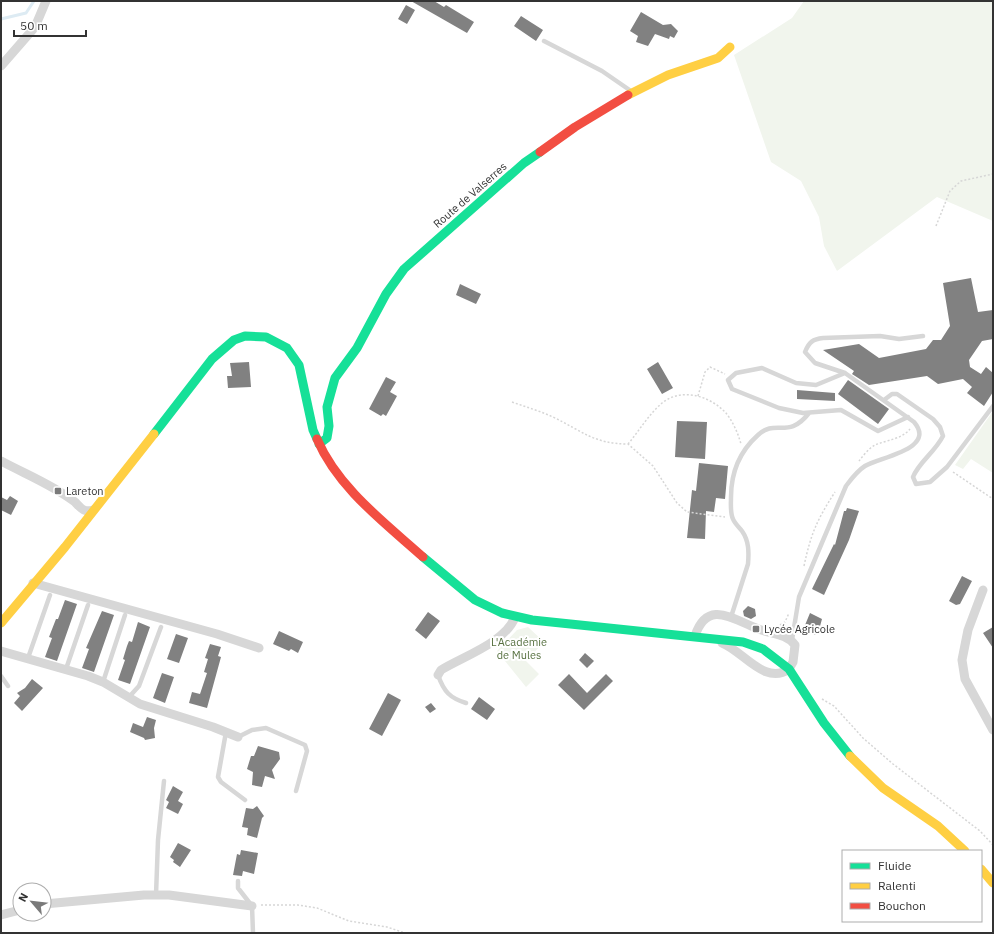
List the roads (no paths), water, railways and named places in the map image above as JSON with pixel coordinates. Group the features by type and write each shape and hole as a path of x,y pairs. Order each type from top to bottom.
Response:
{"street":[{"path":"1,66 34,27 46,1"},
{"name":"Route de Valserres","path":"319,444 327,438 329,426 327,407 335,378 357,348 386,294 404,269 524,163 575,127 632,92 668,75 718,58 730,47"},
{"path":"1,623 33,583 65,547 212,359 224,347 234,340 245,336 261,336 277,341 287,348 297,360 303,375 313,430 330,466 344,483 367,506 435,568 475,600 488,607 532,620 695,636 752,645 773,655 789,669 824,723 853,761 883,788 938,826 964,850"},
{"path":"33,583 53,549 83,510 159,425"},
{"path":"1,461 58,491 83,510 88,512 93,510"},
{"path":"65,547 70,534 84,516 83,510"},
{"path":"33,583 217,634 259,648"},
{"path":"983,590 968,630 962,660 964,679 993,730"},
{"path":"695,636 698,626 706,617 718,614 731,617 756,629 792,640 795,645 796,654 789,669 774,674 766,672 738,651 724,643 708,638"},
{"path":"438,675 442,670 479,650 511,626 515,616"},
{"path":"1,651 66,669 103,682 140,704 238,737"},
{"path":"982,870 993,882"},
{"path":"52,903 144,895 169,895 252,906"},
{"path":"1,915 12,912"}],"lane":[{"path":"544,41 602,71 632,92"},
{"path":"792,640 798,597 846,486 858,471 867,465 913,446 920,434 920,429 908,417 845,373 815,363 805,352 808,345 815,338 880,336 899,339 923,336"},
{"path":"845,373 816,385 796,383 762,368 736,373 728,380 732,389 778,408 803,413 841,410 878,431 908,417"},
{"path":"884,400 892,394 897,394 933,419 940,427 943,436 938,446 916,470 913,478 916,484 930,482 947,467 993,406"},
{"path":"731,617 748,564 749,556 744,533 732,517 732,476 743,451 760,433 768,429 789,428 798,425 809,413"},
{"path":"28,658 50,595"},
{"path":"66,669 88,605"},
{"path":"103,682 125,615"},
{"path":"129,697 139,686 161,627"},
{"path":"438,675 441,684 452,698 466,703"},
{"path":"1,676 8,686"},
{"path":"238,737 258,729 266,728 305,745 307,751 296,791"},
{"path":"226,732 218,777 221,782 245,800"},
{"path":"156,895 158,840 164,781"},
{"path":"238,881 238,888 252,906 254,933"}],"waterway":[{"path":"1,19 26,13 34,1"}],"place":[{"name":"Lareton","path":"58,491"},
{"name":"Lycée Agricole","path":"756,629"}],"park label":[{"name":"L'Académie de Mules","path":"519,648"}]}
